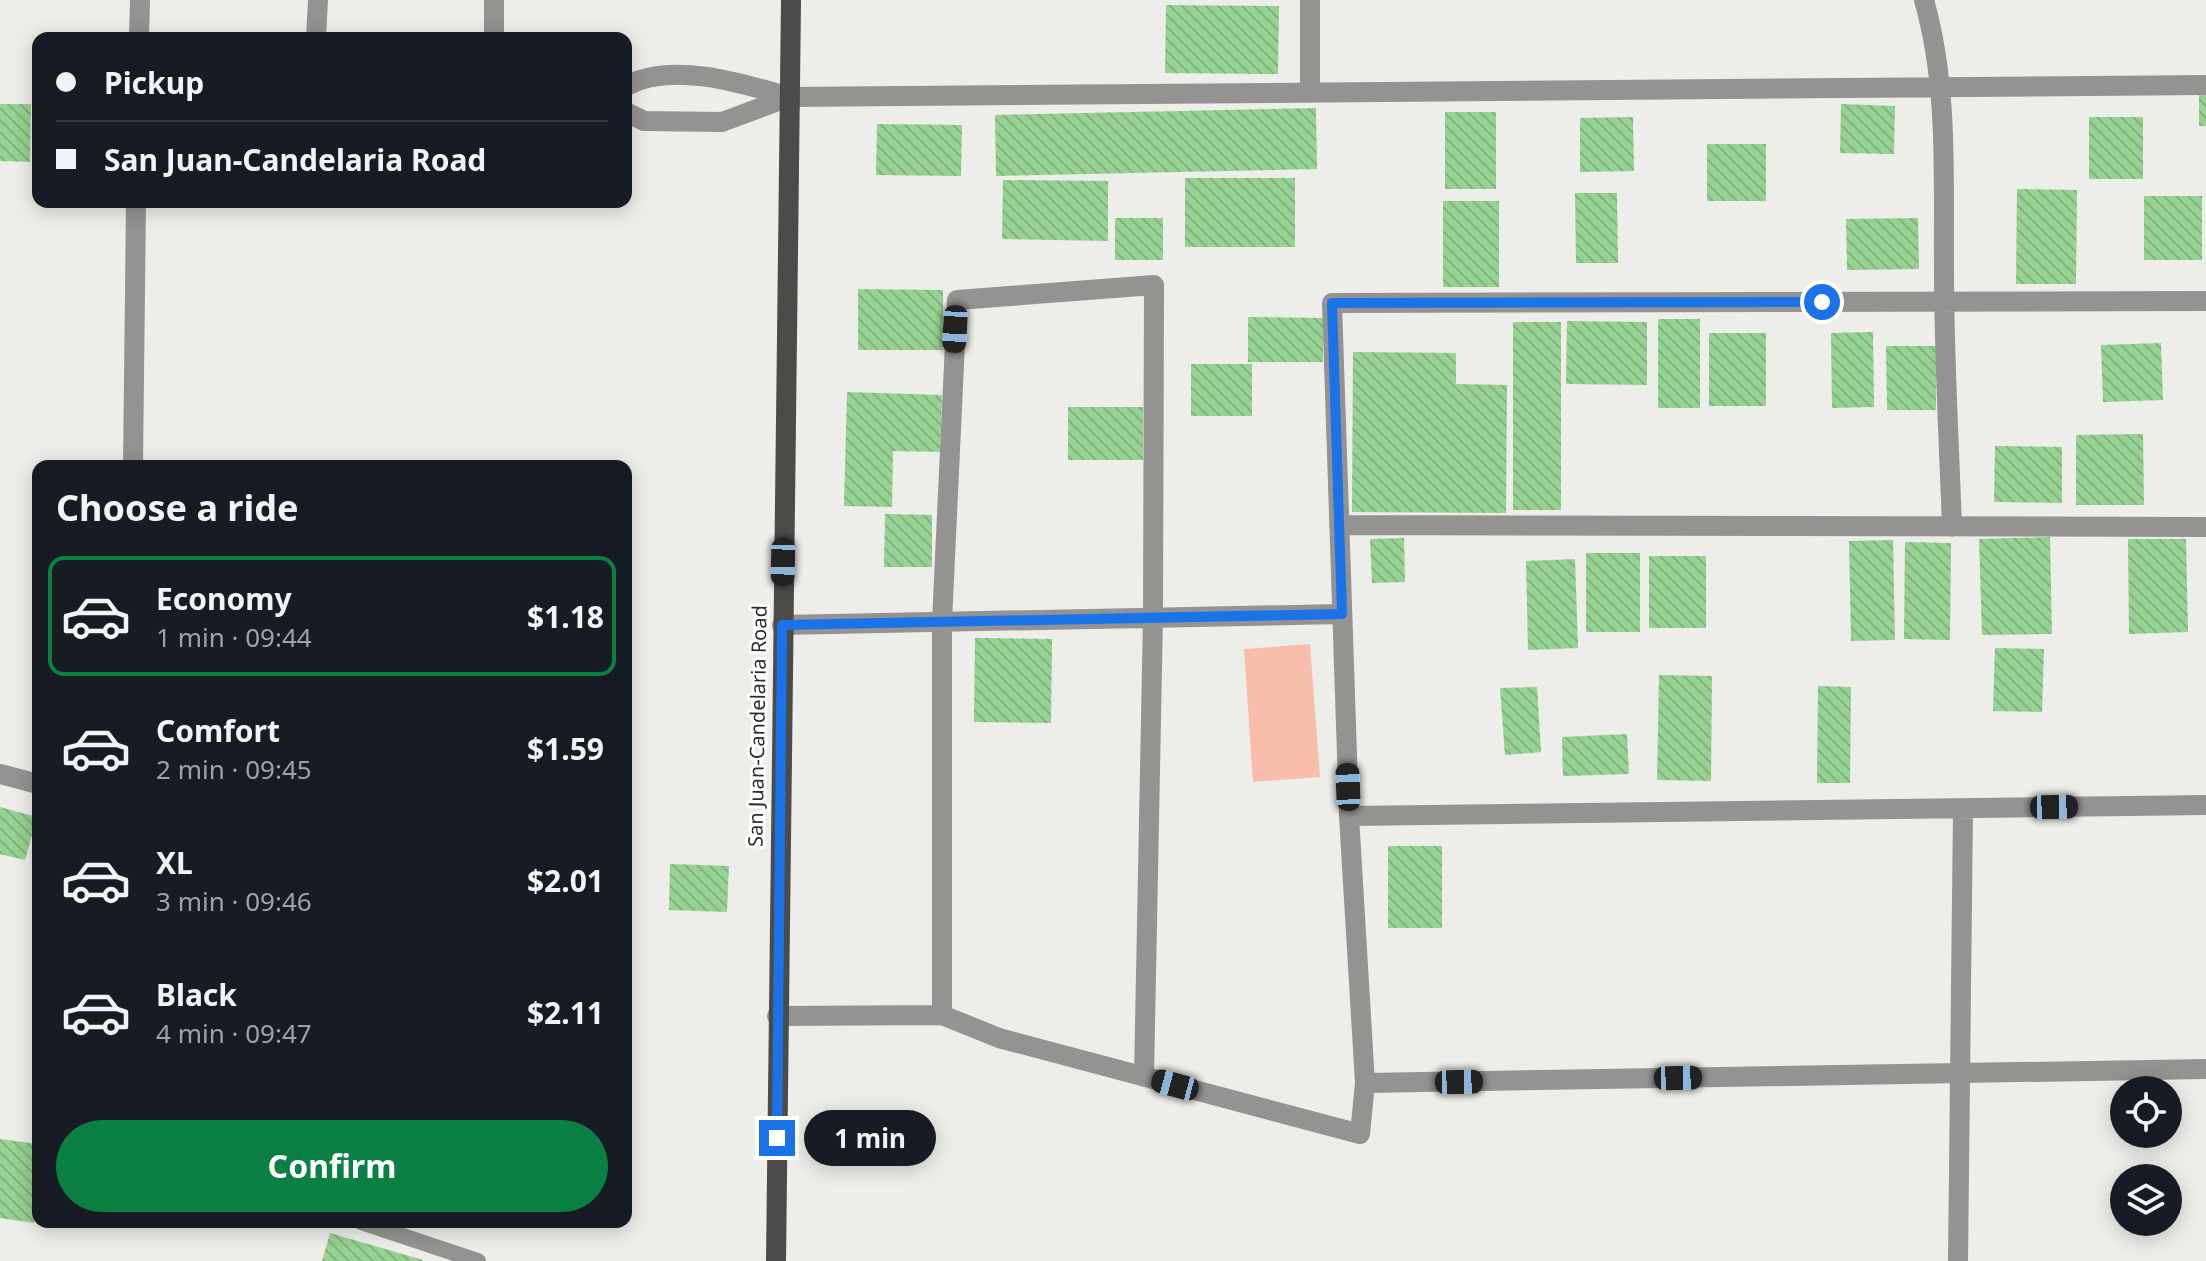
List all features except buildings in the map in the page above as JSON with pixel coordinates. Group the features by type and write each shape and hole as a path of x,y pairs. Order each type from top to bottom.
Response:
{"main road":[{"name":"San Juan-Candelaria Road","path":"776,1261 791,0"}],"street":[{"path":"139,32 140,0"},
{"path":"316,32 318,0"},
{"path":"494,0 494,32"},
{"path":"1310,0 1310,92"},
{"path":"1924,0 1936,40 1942,87 1944,302 1952,527"},
{"path":"632,83 643,77 722,78 789,97 2206,85"},
{"path":"632,115 644,121 722,122 789,97"},
{"path":"133,460 136,208"},
{"path":"942,1015 942,622 957,300 1154,285 1153,617 1144,1077"},
{"path":"777,1016 942,1015 999,1038 1360,1134 1365,1083 1349,816 1332,303 2206,301"},
{"path":"1339,525 2206,527"},
{"path":"782,625 1342,614"},
{"path":"0,774 32,782"},
{"path":"1349,816 2206,805"},
{"path":"1958,1261 1963,809"},
{"path":"1365,1083 2206,1069"}],"lane":[{"path":"379,1228 478,1261"}],"shaded area":[{"path":"1310,644 1320,777 1253,782 1244,649"}],"route":[{"path":"777,1138 782,625 1342,614 1332,303 1822,302"}]}
